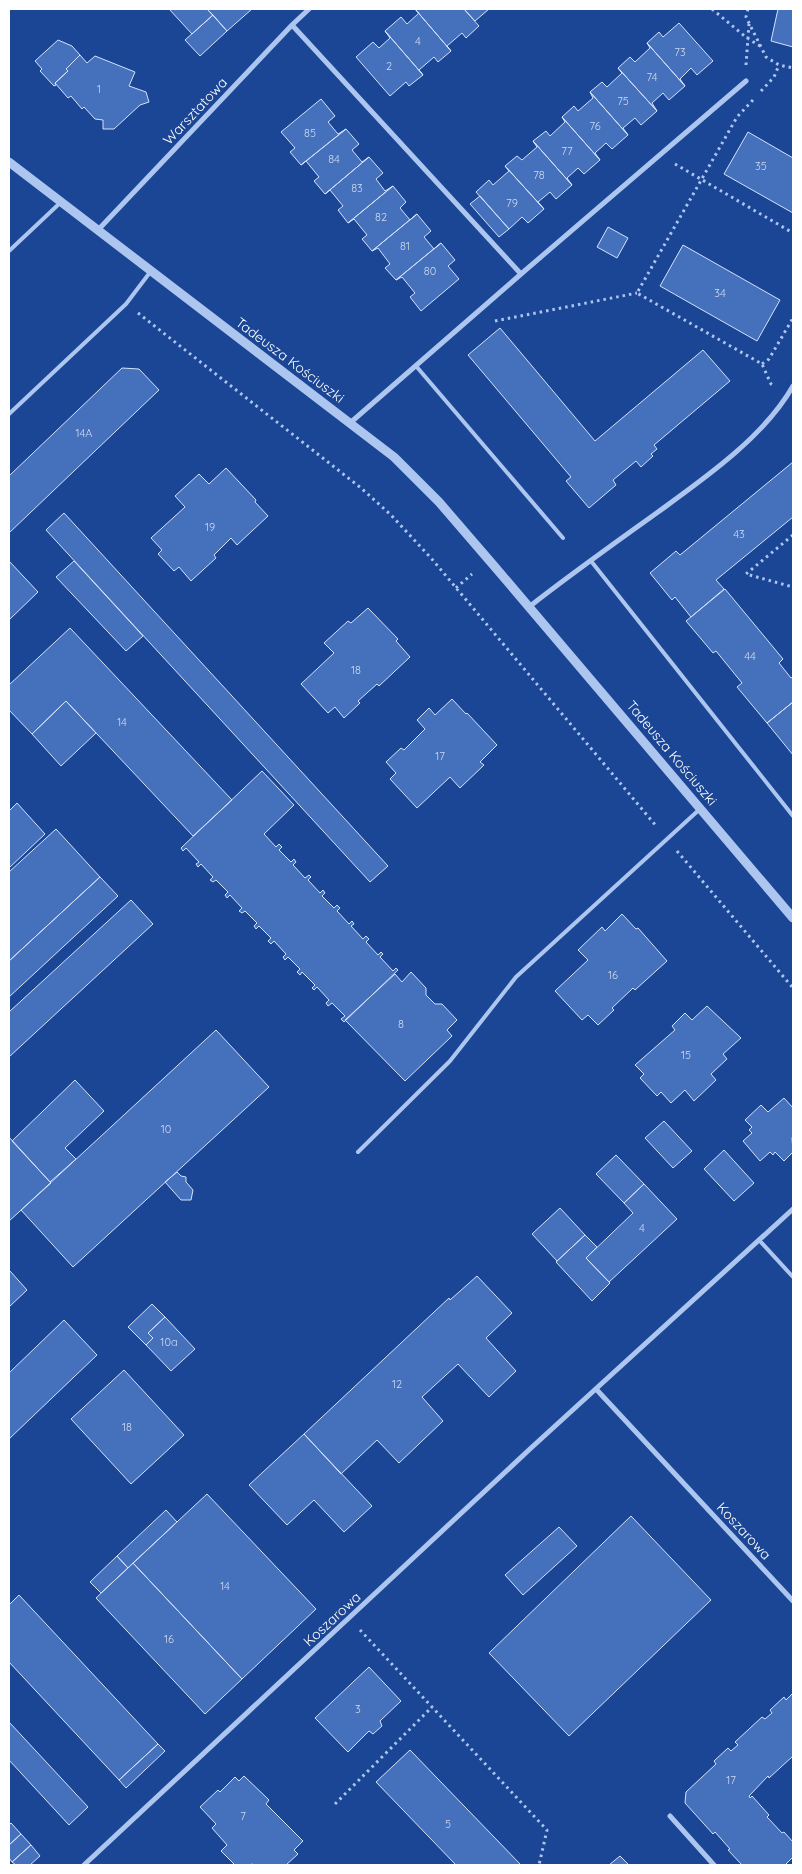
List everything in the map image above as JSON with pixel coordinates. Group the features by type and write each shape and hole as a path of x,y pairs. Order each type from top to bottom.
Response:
{"street":[{"name":"Warsztatowa","path":"98,230 309,9"},
{"path":"292,25 521,274"},
{"path":"350,423 746,81"},
{"name":"Tadeusza Kościuszki","path":"9,162 394,457 421,483 530,607 793,918"},
{"path":"530,607 695,485 732,455 759,429 793,386"},
{"name":"Koszarowa","path":"84,1865 793,1209"},
{"name":"Koszarowa","path":"596,1390 793,1601"},
{"path":"670,1816 714,1865"}],"lane":[{"path":"9,251 60,202"},
{"path":"9,414 126,304 150,271"},
{"path":"416,366 563,538"},
{"path":"590,561 793,816"},
{"path":"358,1152 450,1061 516,977 700,808"},
{"path":"759,1240 793,1277"}],"path":[{"path":"712,9 747,38 760,46"},
{"path":"748,9 746,16 766,57 779,65 793,68"},
{"path":"746,81 749,23"},
{"path":"637,293 738,117 774,77 779,65"},
{"path":"663,152 676,165 793,233"},
{"path":"490,325 497,319 637,293 762,364 771,384 787,396"},
{"path":"126,304 361,488 391,515 456,588 793,988"},
{"path":"762,364 769,359 793,318"},
{"path":"793,535 746,574 793,587"},
{"path":"456,588 472,574"},
{"path":"349,1618 547,1830 539,1865"},
{"path":"334,1804 432,1707"}],"building":[{"path":"169,9 207,9 213,15 192,34"},
{"path":"207,9 252,9 227,31"},
{"path":"415,9 464,9 479,26 466,38 462,33 447,46 451,51"},
{"path":"464,9 489,9 475,21"},
{"path":"778,9 793,9 793,47 771,41"},
{"path":"419,13 451,51 438,62 434,57 419,70 423,75 385,31 401,17 407,24"},
{"path":"213,15 227,31 200,56 185,40"},
{"path":"679,23 713,61 697,75 691,68 680,79 685,86 647,43 659,32 663,37"},
{"path":"385,31 423,75 409,86 406,82 390,96 356,57 373,42 379,48 390,38"},
{"path":"58,40 72,46 80,55 66,69 68,71 54,86 40,71 42,69 35,61"},
{"path":"647,43 685,86 669,100 663,93 652,103 657,111 618,68 630,57 635,62 650,48"},
{"path":"80,55 87,63 95,56 135,72 129,86 146,92 149,102 140,105 114,129 103,129 103,120 95,119 84,107 82,109 71,96 68,98 55,83 68,71 66,69"},
{"path":"618,68 657,111 641,125 635,118 623,128 628,135 590,92 602,82 607,87 622,73"},
{"path":"590,92 628,135 612,149 606,143 595,153 600,160 562,117 574,106 578,111 593,98"},
{"path":"321,99 335,116 328,122 338,134 346,129 301,165 290,152 295,148 281,132"},
{"path":"562,117 600,160 584,174 578,168 567,178 572,185 533,141 546,131 550,136 565,122"},
{"path":"346,129 359,144 352,150 362,162 369,157 325,194 314,181 319,177 306,161"},
{"path":"748,132 793,158 793,213 724,174"},
{"path":"533,141 572,185 556,199 550,192 538,202 544,209 505,166 517,156 522,160 537,147"},
{"path":"369,157 383,173 376,179 385,191 393,186 348,223 338,210 343,206 330,190 325,194"},
{"path":"505,166 544,209 528,223 522,217 509,229 476,192 489,180 493,185 509,171"},
{"path":"393,186 406,202 400,208 410,220 372,251 362,239 367,235 354,219 348,223"},
{"path":"480,196 509,229 499,237 470,204"},
{"path":"417,214 431,231 424,237 434,249 396,280 385,268 390,264 378,248 372,251"},
{"path":"608,227 628,238 617,258 597,247"},
{"path":"441,243 455,260 448,266 459,279 421,311 410,297 415,293 402,277 396,280"},
{"path":"683,245 780,300 757,341 660,286"},
{"path":"500,328 595,441 703,350 730,381 654,445 657,449 651,454 653,456 641,467 636,461 613,480 616,485 589,508 566,481 571,477 468,355"},
{"path":"122,368 139,369 159,390 9,533 9,476"},
{"path":"793,462 793,517 716,580 724,589 691,617 675,597 672,600 650,573 676,551 680,555"},
{"path":"226,468 256,500 255,502 268,516 237,545 231,538 214,555 216,558 191,581 179,567 174,571 158,554 162,550 151,538 185,507 175,496 199,474 209,484"},
{"path":"64,513 388,866 370,882 46,530"},
{"path":"9,561 38,592 9,620"},
{"path":"74,561 143,636 126,651 56,577"},
{"path":"725,589 783,659 779,663 791,678 793,677 793,702 767,723 737,687 742,683 716,651 713,653 686,621"},
{"path":"368,608 398,639 396,641 410,657 379,686 377,684 358,701 360,703 344,718 335,707 328,713 301,684 334,653 324,643 348,621 351,623"},
{"path":"70,628 232,800 193,836 66,701 32,734 9,710 9,685"},
{"path":"452,699 497,745 480,762 484,765 460,788 450,777 417,808 390,779 396,773 386,762 401,748 404,750 425,729 417,720 429,708 435,715"},
{"path":"66,701 96,733 61,766 32,734"},
{"path":"793,702 793,755 767,723"},
{"path":"262,771 294,805 264,834 276,847 279,844 282,847 279,850 291,862 294,859 296,862 293,865 305,878 309,875 311,877 308,880 320,893 323,890 325,893 322,896 334,908 337,905 340,908 337,911 349,924 352,921 354,924 351,926 363,939 366,936 369,939 366,942 378,955 381,952 383,954 380,957 393,971 396,968 398,970 344,1022 341,1019 345,1016 332,1003 328,1006 326,1003 329,1000 317,987 314,990 312,988 315,985 302,972 300,975 297,972 300,969 288,957 285,960 283,957 286,954 274,941 271,944 268,941 271,938 259,926 256,929 254,926 257,923 245,911 242,913 239,911 242,908 230,895 227,898 225,895 228,892 216,880 213,882 210,880 213,877 201,864 198,867 196,864 199,862 186,848 183,851 181,848"},
{"path":"17,803 45,834 9,868 9,811"},
{"path":"56,829 100,877 9,961 9,872"},
{"path":"100,877 118,896 9,997 9,961"},
{"path":"131,900 153,924 9,1057 9,1012"},
{"path":"622,914 636,929 638,928 667,961 635,990 633,988 612,1008 614,1010 598,1025 588,1015 582,1020 555,991 588,960 578,950 602,927 605,931"},
{"path":"411,972 426,988 426,995 435,1004 442,1004 457,1020 447,1030 452,1036 405,1081 345,1020 395,974 402,982"},
{"path":"707,1006 741,1038 723,1054 727,1059 711,1074 716,1080 694,1101 685,1090 671,1103 661,1092 657,1096 640,1078 644,1074 635,1065 675,1030 672,1026 685,1013 692,1020"},
{"path":"216,1030 269,1087 73,1267 21,1210"},
{"path":"75,1080 104,1111 65,1148 76,1159 50,1182 12,1141"},
{"path":"784,1098 793,1108 793,1152 784,1161 775,1152 773,1155 770,1152 760,1161 743,1141 752,1133 749,1130 752,1127 745,1120 761,1105 768,1112"},
{"path":"664,1121 692,1151 673,1168 645,1138"},
{"path":"9,1137 51,1183 9,1221"},
{"path":"724,1150 754,1183 734,1201 704,1169"},
{"path":"616,1155 644,1184 624,1203 596,1174"},
{"path":"177,1172 181,1176 186,1177 186,1182 193,1190 191,1200 181,1200 165,1182"},
{"path":"644,1184 677,1219 609,1282 586,1258 633,1213 624,1203"},
{"path":"560,1208 585,1235 557,1261 532,1234"},
{"path":"585,1235 597,1247 586,1258 610,1283 592,1301 556,1262"},
{"path":"10,1271 27,1290 9,1307 9,1273"},
{"path":"477,1276 512,1313 486,1338 516,1371 489,1397 458,1364 422,1397 443,1421 399,1463 377,1440 341,1474 304,1434 449,1298 450,1300"},
{"path":"152,1304 165,1317 148,1333 153,1338 146,1345 128,1327"},
{"path":"165,1317 195,1349 171,1371 146,1345 153,1338 148,1333"},
{"path":"64,1320 97,1355 9,1439 9,1373"},
{"path":"124,1370 184,1435 131,1484 71,1419"},
{"path":"304,1434 372,1506 344,1532 314,1500 287,1525 249,1485"},
{"path":"207,1494 316,1609 242,1679 133,1563"},
{"path":"166,1510 177,1522 128,1568 117,1556"},
{"path":"631,1516 711,1600 569,1736 489,1653"},
{"path":"559,1527 577,1546 523,1595 505,1575"},
{"path":"117,1556 128,1568 101,1593 90,1582"},
{"path":"133,1563 242,1679 205,1714 96,1598"},
{"path":"19,1595 158,1744 119,1780 9,1662 9,1605"},
{"path":"369,1667 401,1701 380,1721 382,1726 373,1734 369,1731 348,1752 315,1718"},
{"path":"793,1693 793,1756 769,1778 768,1776 749,1796 750,1798 752,1796 769,1815 767,1817 793,1842 793,1857 785,1865 742,1865 715,1832 713,1834 685,1803 686,1792 716,1764 714,1761 728,1748 731,1751 738,1745 735,1742 762,1717 765,1719 772,1713 770,1710 784,1697 786,1700"},
{"path":"9,1722 88,1807 69,1825 9,1760"},
{"path":"158,1744 165,1751 126,1788 119,1780"},
{"path":"410,1750 521,1865 456,1865 376,1782"},
{"path":"244,1776 269,1800 266,1804 303,1841 294,1850 298,1854 286,1865 235,1865 221,1851 227,1845 212,1828 216,1824 200,1807 218,1790 220,1792 235,1777 239,1781"},
{"path":"11,1823 21,1834 9,1845 9,1825"},
{"path":"21,1834 31,1845 12,1862 9,1858 9,1845"},
{"path":"31,1845 40,1856 30,1865 16,1865 12,1862"},
{"path":"620,1856 629,1865 609,1865"}]}
